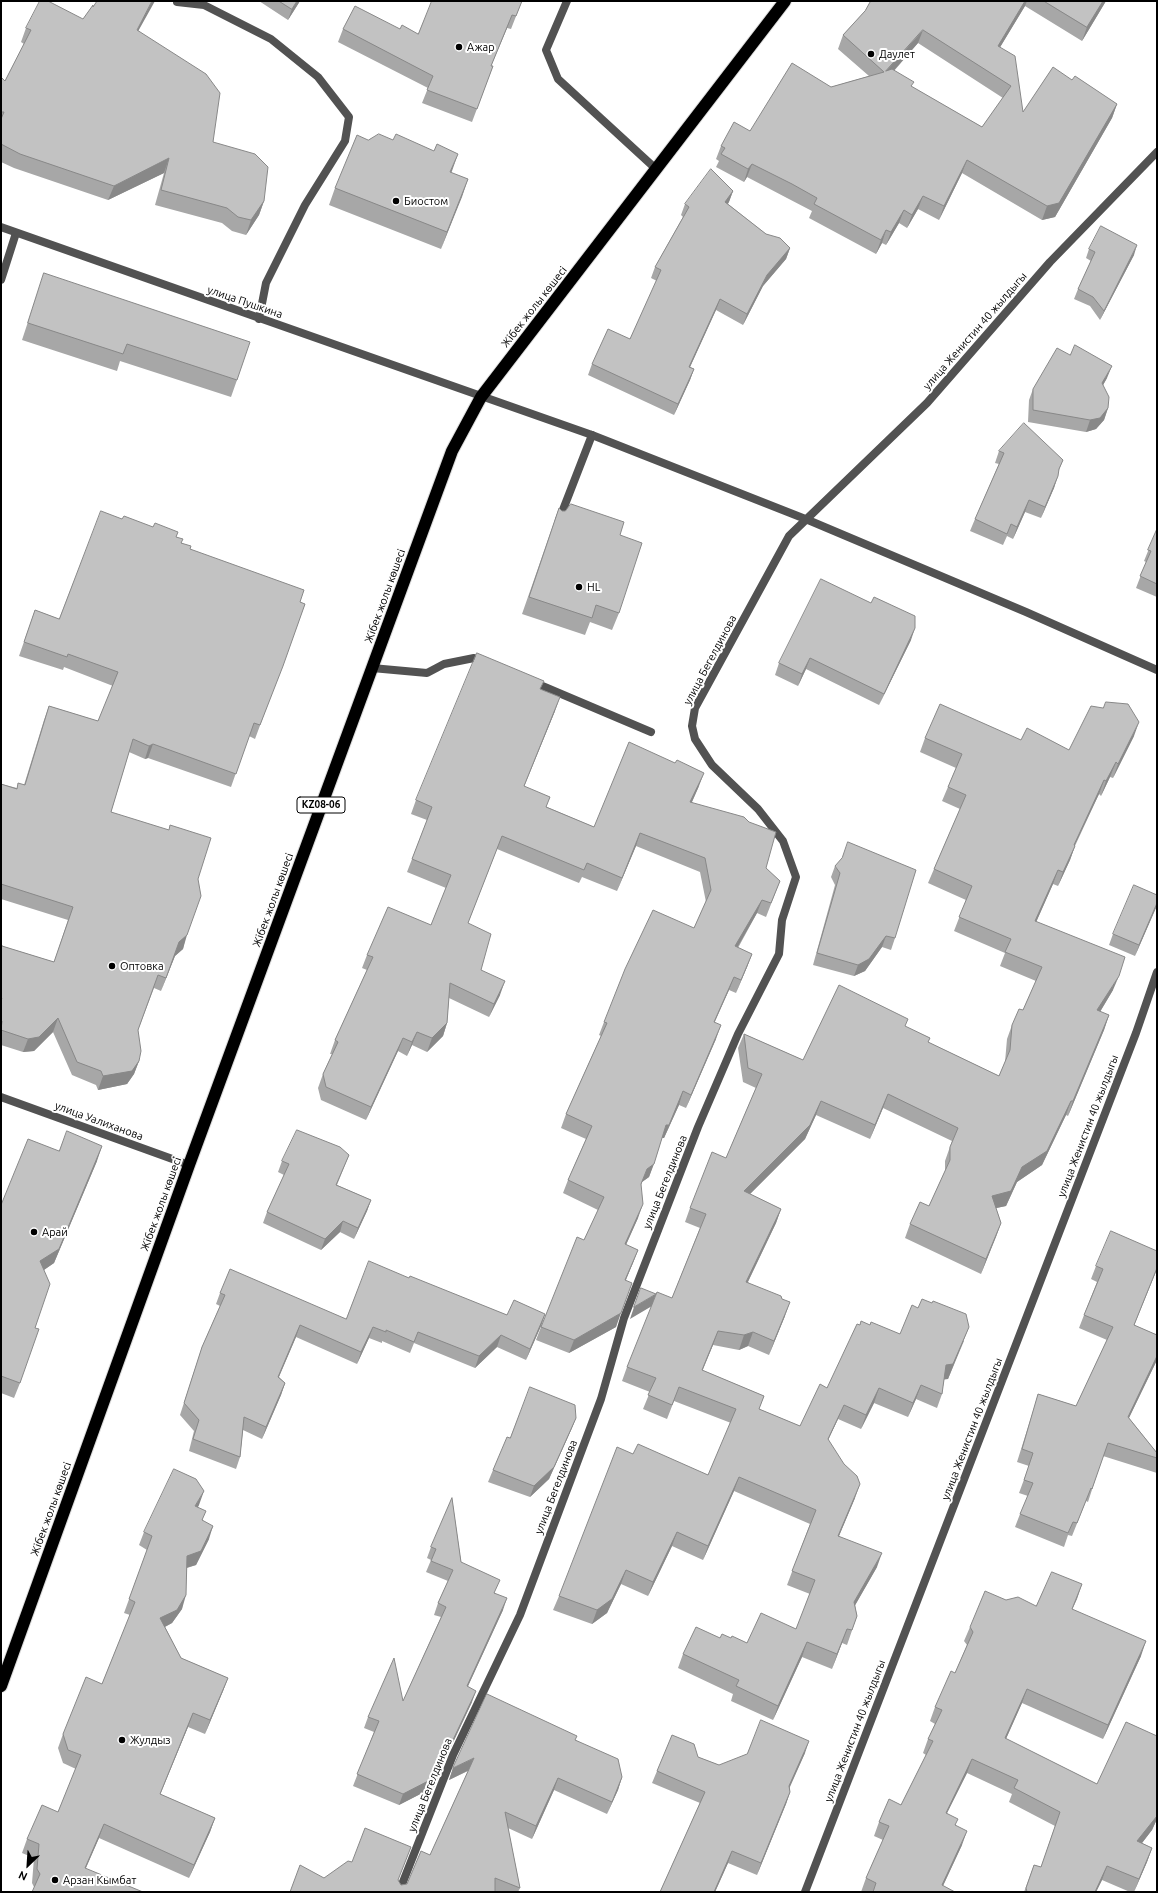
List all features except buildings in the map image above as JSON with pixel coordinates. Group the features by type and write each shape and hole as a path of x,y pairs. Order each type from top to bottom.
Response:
{"highway":[{"name":"Жібек жолы көшесі","path":"1,1686 189,1165 452,451 481,397 785,1"}],"street":[{"path":"567,1 546,50 558,79 656,169"},
{"path":"177,2 204,5 271,39 318,77 349,117 345,141 305,205 266,283 259,319"},
{"name":"улица Женистин 40 жылдыгы","path":"808,520 927,403 1050,262 1157,152"},
{"name":"улица Пушкина","path":"1,227 592,435 808,520 1019,609 1157,670"},
{"path":"1,280 16,233"},
{"path":"558,523 592,435"},
{"name":"улица Бегелдинова","path":"399,1892 453,1755 520,1615 601,1399 624,1318 698,1128 738,1034 779,954 782,920 796,877 783,841 758,809 712,765 695,739 692,726 695,708 789,536 808,520"},
{"path":"372,668 427,673 444,664 474,658 488,663"},
{"path":"524,678 651,732"},
{"name":"улица Женистин 40 жылдыгы","path":"805,1892 1136,1033 1157,972"},
{"name":"улица Уалиханова","path":"1,1097 189,1165"}],"place":[{"name":"Ажар","path":"459,47"},
{"name":"Даулет","path":"871,54"},
{"name":"Биостом","path":"396,201"},
{"name":"HL","path":"579,587"},
{"name":"Оптовка","path":"112,966"},
{"name":"Арай","path":"34,1232"},
{"name":"Жулдыз","path":"122,1740"},
{"name":"Арзан Кымбат","path":"55,1880"}]}
